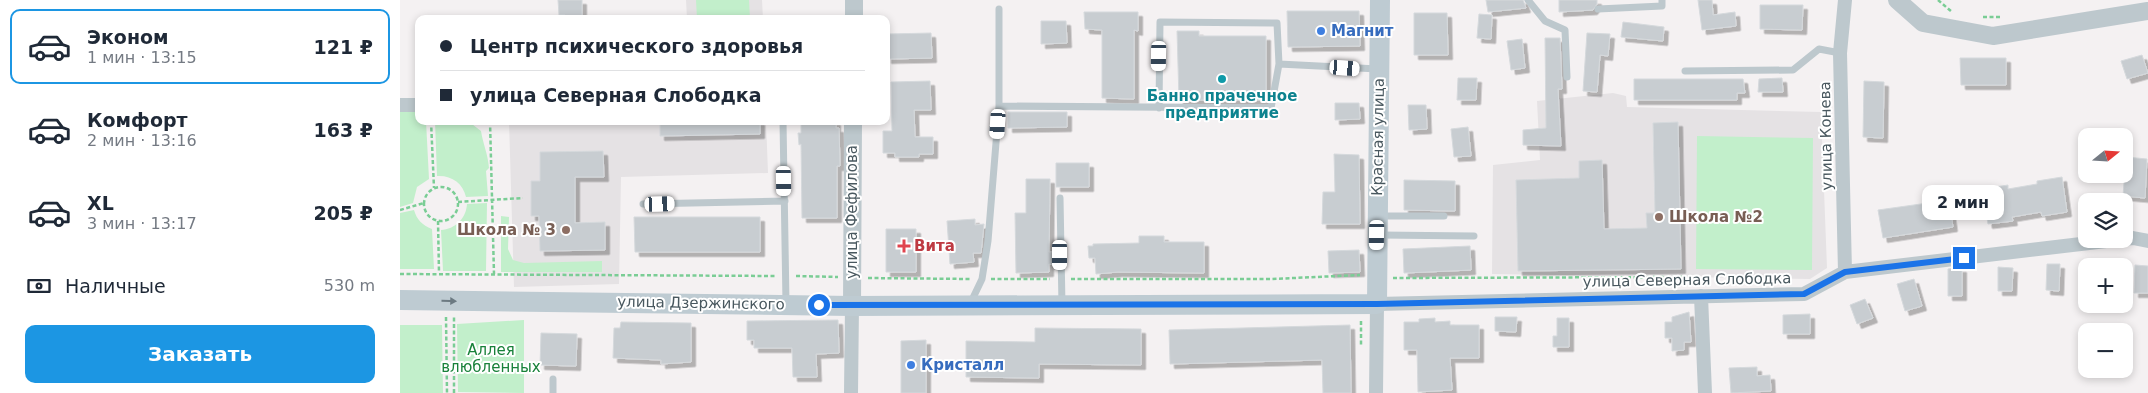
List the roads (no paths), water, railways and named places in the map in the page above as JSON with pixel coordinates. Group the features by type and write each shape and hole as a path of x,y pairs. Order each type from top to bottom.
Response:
{"main road":[{"name":"Красная улица","path":"1377,304 1380,0"},
{"name":"улица Дзержинского","path":"400,300 852,306 1377,304"}],"street":[{"path":"854,0 854,15"},
{"name":"улица Конева","path":"1845,0 1840,53 1845,272"},
{"path":"1897,0 1923,23 1993,36 2148,11"},
{"path":"400,105 415,105"},
{"name":"улица Фефилова","path":"851,393 853,125"},
{"name":"улица Северная Слободка","path":"2133,238 2148,241"},
{"name":"улица Северная Слободка","path":"1543,299 1804,294 1845,272 2078,244"},
{"path":"1701,296 1705,393"},
{"name":"улица Дзержинского","path":"1377,304 1543,299"},
{"name":"Красная улица","path":"1376,393 1377,304"}],"lane":[{"path":"1528,0 1545,21 1565,30 1567,77"},
{"path":"1598,9 1662,6 1662,0"},
{"path":"969,306 982,279 988,241 999,106 999,8"},
{"path":"999,106 1159,108 1271,108 1279,64 1277,22 1160,22 1159,108"},
{"path":"1685,72 1793,70 1819,49 1840,53"},
{"path":"1279,64 1379,70"},
{"path":"783,125 786,304"},
{"path":"1060,198 1062,305"},
{"path":"642,204 785,201"},
{"path":"1378,216 1444,216"},
{"path":"1377,235 1474,236"},
{"path":"552,379 552,393"}],"place":[{"name":"Магнит","path":"1321,31"},
{"name":"Банно прачечное предприятие","path":"1222,79"},
{"name":"Школа №2","path":"1659,217"},
{"name":"Школа № 3","path":"566,230"},
{"name":"Вита","path":"904,246"},
{"name":"Кристалл","path":"911,365"}],"park label":[{"name":"Аллея влюбленных","path":"491,358"}]}
